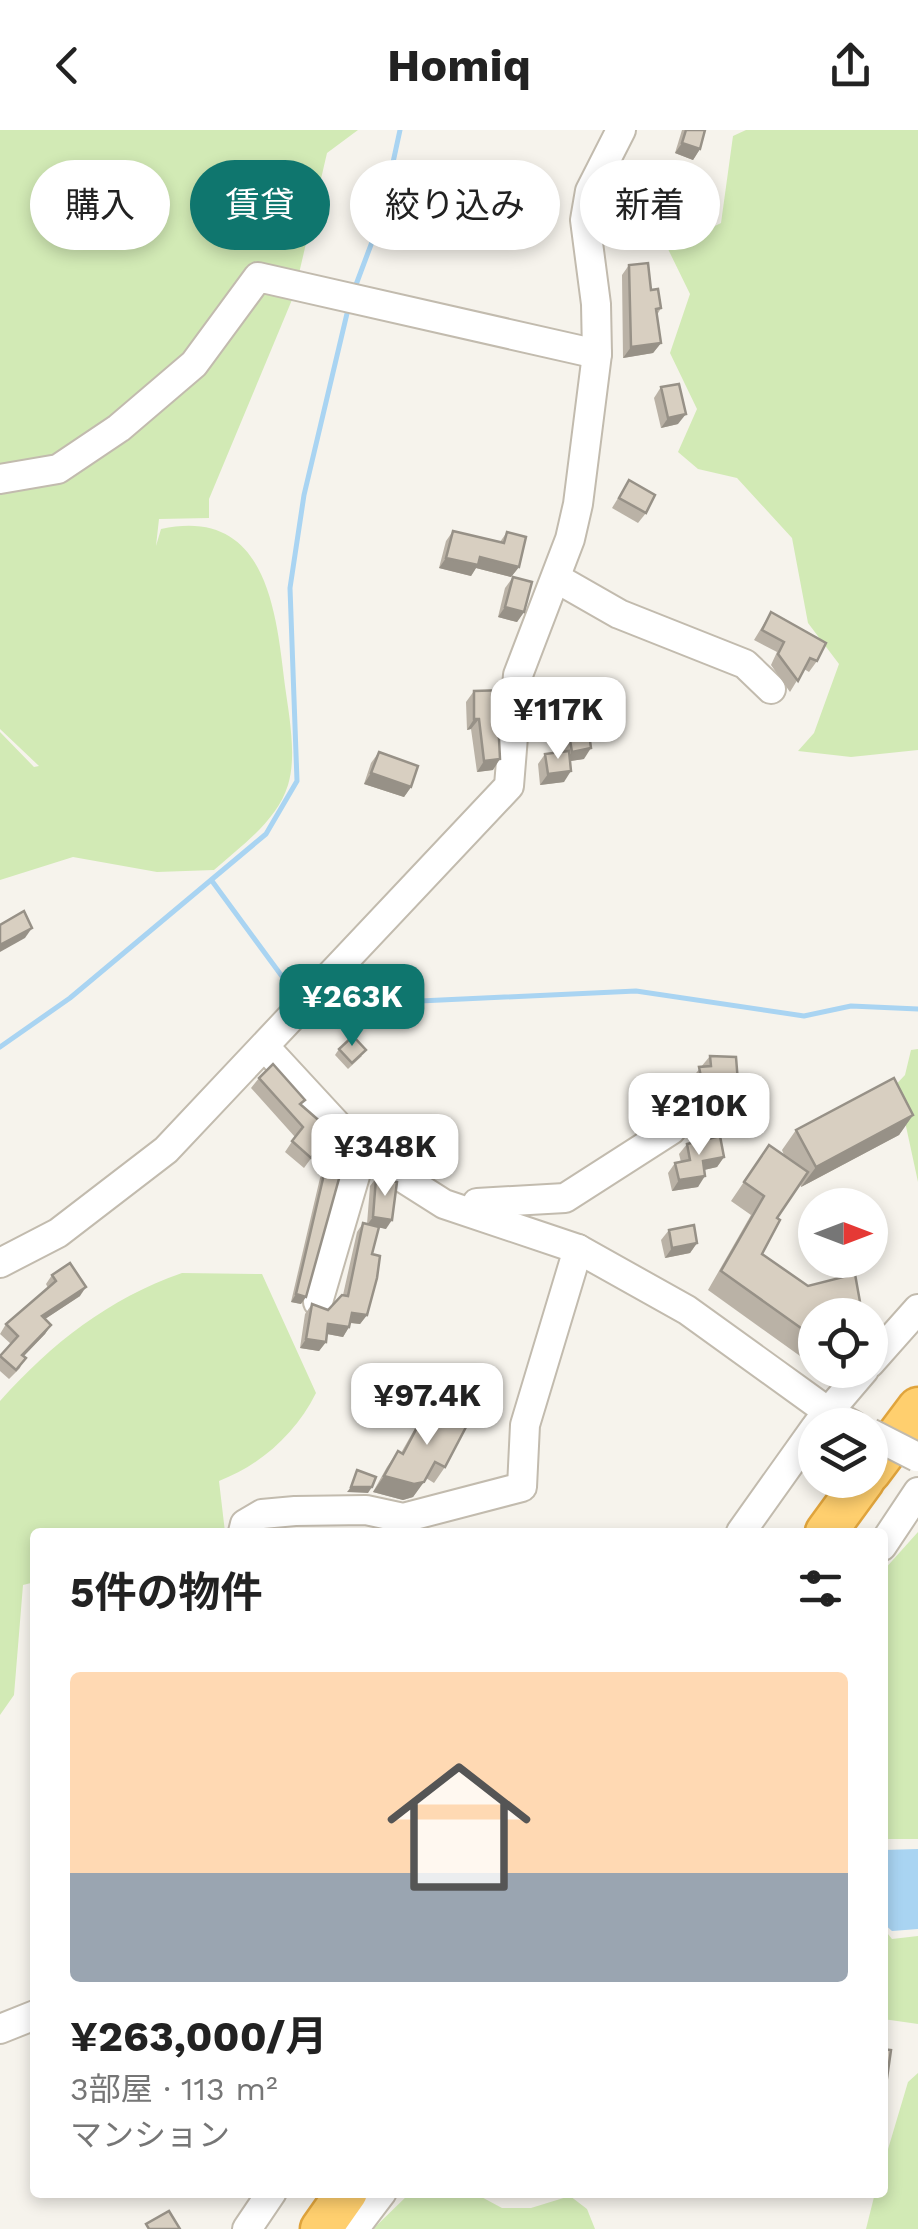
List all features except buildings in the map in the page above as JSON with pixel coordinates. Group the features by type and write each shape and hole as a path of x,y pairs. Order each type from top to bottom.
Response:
{"highway":[{"path":"888,1448 918,1408"},
{"path":"829,1528 851,1498"},
{"path":"321,2229 343,2198"}],"street":[{"path":"0,1263 58,1234 166,1150 510,786 518,675 556,578 578,504 596,354 596,304 585,220 590,191 621,130"},
{"path":"0,479 58,468 119,428 194,364 258,277 596,354"},
{"path":"556,578 619,614 745,664 770,689"},
{"path":"266,1046 362,1152 444,1204 578,1249 687,1310 813,1408"},
{"path":"473,1212 477,1203 564,1198 671,1130"},
{"path":"318,1302 362,1152"},
{"path":"244,1528 262,1514 366,1510 403,1518 522,1487 525,1425 578,1249"},
{"path":"888,1343 918,1309"},
{"path":"888,1443 918,1457"},
{"path":"744,1528 798,1462"},
{"path":"888,1537 918,1492"},
{"path":"0,2029 30,2016"},
{"path":"247,2229 268,2198"},
{"path":"354,2229 377,2198"}],"green space":[{"path":"0,130 358,130 327,153 325,160 190,160 190,250 304,250 294,295 209,499 209,518 159,519 156,546 161,529 196,526 224,533 244,549 259,571 277,627 291,736 288,785 276,810 214,870 157,872 73,857 0,880 0,732 34,767 39,766 0,729"},
{"path":"746,130 918,130 918,750 851,757 798,751 814,733 839,664 808,623 792,538 737,478 698,469 678,452 697,409 670,353 690,294 668,250 720,250 720,223 733,136"},
{"path":"918,1049 918,1182 904,1117 888,1093 905,1075 911,1050"},
{"path":"182,1273 262,1274 316,1393 276,1446 219,1481 225,1528 30,1528 30,1583 23,1585 14,1695 0,1715 0,1401 40,1360 83,1325"},
{"path":"918,1532 918,1839 888,1839 888,1565"},
{"path":"888,1934 892,1939 918,1936 918,2024 888,2020"},
{"path":"918,2073 918,2229 866,2229 874,2198 888,2198 888,2149 908,2082"},
{"path":"405,2198 483,2198 502,2208 531,2208 573,2198 587,2209 595,2229 373,2229"}],"water":[{"path":"918,1849 918,1929 892,1931 888,1927 888,1850"}],"waterway":[{"path":"354,290 381,218 400,130"},
{"path":"0,1047 70,998 266,834 297,781 290,588 304,495 349,305"},
{"path":"212,881 295,994"},
{"path":"314,1006 636,991 804,1016 851,1006 918,1009"}]}
